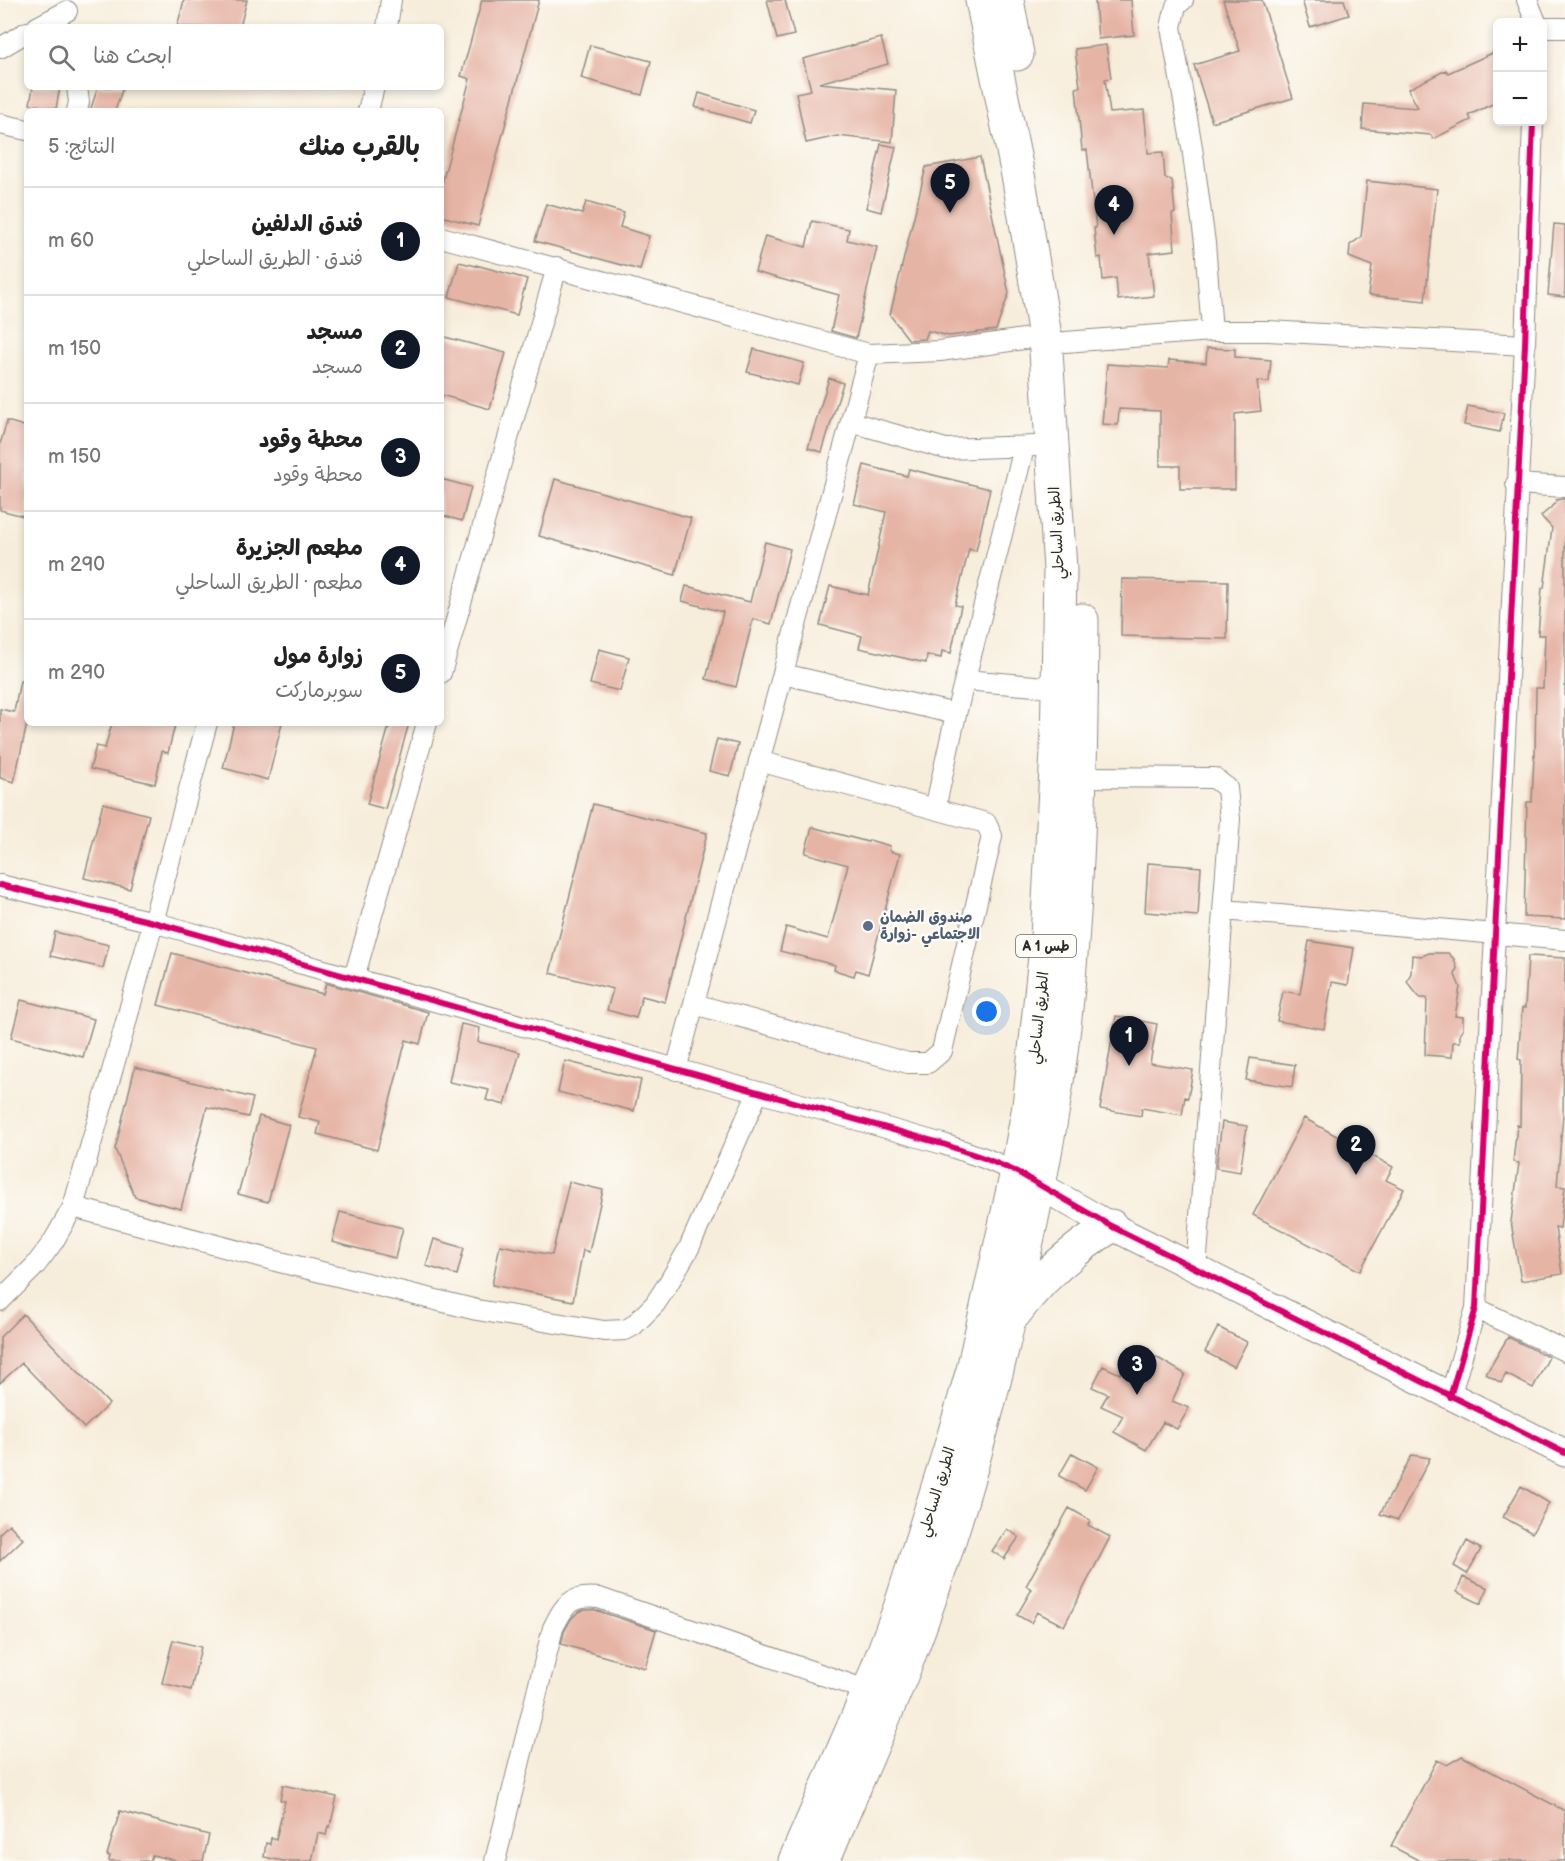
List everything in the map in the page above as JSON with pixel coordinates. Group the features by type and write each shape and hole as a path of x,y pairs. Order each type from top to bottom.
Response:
{"highway":[{"name":"الطريق الساحلي","path":"822,1861 906,1664 971,1470 1009,1320 1029,1180 1029,1106 1047,938 1057,751 1060,569 1038,446 1055,339 982,0"},
{"name":"الطريق الساحلي","path":"795,1861 868,1691 900,1608 957,1427 1056,1086 1067,1001 1081,777 1082,565 1055,339 1039,174 1006,0"},
{"path":"1009,1320 1030,1292 1054,1267 1081,1244 1111,1226"}],"street":[{"path":"387,24 391,0"},
{"path":"1183,0 1176,6 1171,27 1192,147 1205,243 1212,331"},
{"path":"1527,0 1534,18"},
{"path":"43,24 67,13"},
{"path":"1547,28 1565,28"},
{"path":"0,48 24,35"},
{"path":"77,90 78,108"},
{"path":"369,108 373,90"},
{"path":"0,124 24,129"},
{"path":"1450,1397 1476,1308 1516,484 1525,345 1533,126"},
{"path":"444,238 869,354 940,351 1055,339 1212,331 1268,331 1525,345"},
{"path":"444,662 557,267"},
{"path":"676,1070 869,354"},
{"path":"851,422 946,449 1038,446 965,680 935,809"},
{"path":"1516,484 1565,487"},
{"path":"783,674 956,714"},
{"path":"965,680 1058,688"},
{"path":"0,1301 34,1266 53,1242 73,1207 206,726"},
{"path":"354,978 426,726"},
{"path":"694,1004 908,1063 928,1063 942,1051 992,836 986,824 759,761"},
{"path":"1081,777 1214,778 1227,788 1230,819 1196,1269"},
{"path":"0,885 153,922 943,1144 984,1158 1029,1180 1111,1226 1565,1453"},
{"path":"1224,910 1565,940"},
{"path":"73,1207 280,1262 477,1310 604,1331 625,1330 643,1318 655,1304 689,1248 758,1092"},
{"path":"1476,1308 1565,1351"},
{"path":"495,1861 553,1628 564,1608 576,1599 599,1598 868,1691"}],"building":[{"path":"184,0 247,0 241,24 178,24"},
{"path":"482,0 539,0 478,226 444,217 444,176 470,79 461,76"},
{"path":"767,0 785,0 794,35 777,39"},
{"path":"1095,0 1131,0 1134,35 1098,39"},
{"path":"1223,0 1262,0 1293,98 1212,122 1194,65 1240,51"},
{"path":"1302,0 1344,0 1349,15 1310,27"},
{"path":"881,38 888,64 819,83 896,90 892,142 837,136 806,143 796,93 811,90 803,59"},
{"path":"590,45 651,61 642,95 581,78"},
{"path":"1106,45 1111,78 1105,79 1110,113 1144,110 1148,153 1163,152 1165,178 1172,180 1175,250 1149,253 1154,296 1118,300 1116,278 1103,280 1101,257 1097,258 1087,150 1082,150 1076,88 1080,87 1075,49"},
{"path":"1493,53 1493,104 1469,115 1471,120 1433,139 1431,135 1362,129 1364,104 1418,108 1408,89 1446,70 1448,73"},
{"path":"32,90 59,90 56,108 30,104"},
{"path":"97,90 122,90 116,108 91,108"},
{"path":"699,93 754,110 750,123 695,107"},
{"path":"881,144 896,147 881,212 866,208"},
{"path":"980,157 1009,293 996,330 949,336 928,331 925,339 909,340 890,315 926,167"},
{"path":"1367,181 1437,189 1425,301 1368,295 1372,266 1349,257 1350,245 1361,237"},
{"path":"586,202 624,213 620,227 649,236 640,270 535,241 546,204 582,214"},
{"path":"812,221 849,229 847,240 877,247 856,338 831,331 839,295 755,272 765,236 806,247"},
{"path":"1554,224 1565,225 1565,297 1548,295"},
{"path":"459,262 527,279 517,315 449,297"},
{"path":"444,337 506,353 490,409 444,396"},
{"path":"1207,348 1235,349 1235,357 1271,360 1269,382 1257,381 1261,411 1235,414 1235,489 1180,489 1180,466 1160,466 1160,411 1119,409 1118,425 1102,424 1107,364 1168,368 1169,360 1206,363"},
{"path":"754,349 804,363 798,385 747,372"},
{"path":"829,378 843,383 822,452 808,448"},
{"path":"1468,406 1504,413 1500,432 1464,425"},
{"path":"7,421 24,426 24,516 0,510 0,444"},
{"path":"864,465 907,476 909,469 990,489 976,551 969,549 955,605 961,606 951,653 942,651 941,658 927,655 926,663 859,648 862,636 820,625 830,586 868,595 886,512 854,504"},
{"path":"555,479 691,518 675,575 539,536"},
{"path":"444,480 471,487 462,521 444,516"},
{"path":"1565,499 1565,919 1524,917 1527,802 1532,802 1536,688 1543,688 1545,635 1538,635 1542,588 1544,588 1552,528 1541,516 1555,504 1556,500"},
{"path":"765,542 790,549 771,624 753,619 736,687 706,679 723,612 682,601 686,586 750,602"},
{"path":"1122,579 1228,581 1227,639 1121,636"},
{"path":"599,649 629,657 620,691 590,684"},
{"path":"20,681 24,681 24,726 27,726 14,782 0,778 0,709 14,712"},
{"path":"111,726 175,726 168,753 162,751 155,784 90,769 96,746 105,748"},
{"path":"233,726 281,726 268,780 223,768"},
{"path":"389,726 408,726 385,809 367,804"},
{"path":"717,739 738,744 730,776 709,771"},
{"path":"103,803 149,815 130,889 84,878"},
{"path":"593,804 707,833 665,1002 642,996 636,1018 607,1010 613,989 550,973"},
{"path":"812,827 890,846 889,851 900,854 868,974 856,970 854,976 834,970 835,965 780,951 786,927 828,939 848,865 805,853"},
{"path":"1148,863 1201,867 1198,916 1145,912"},
{"path":"55,932 109,945 103,968 50,956"},
{"path":"1309,941 1354,948 1348,985 1332,982 1324,1029 1277,1021 1283,991 1300,994"},
{"path":"172,953 323,994 326,983 428,1012 420,1044 406,1040 377,1150 317,1134 320,1122 298,1117 317,1047 158,1005"},
{"path":"1429,953 1448,953 1454,959 1457,968 1455,975 1460,987 1455,1016 1463,1017 1463,1029 1460,1042 1453,1042 1452,1057 1425,1055 1427,998 1420,998 1407,982 1411,973 1412,955 1422,956"},
{"path":"1528,956 1565,958 1563,1114 1557,1186 1565,1187 1560,1228 1555,1227 1562,1274 1521,1281 1511,1222 1519,1163 1513,1162 1517,1125 1520,1126 1521,1060 1518,1059 1522,1008 1525,1008"},
{"path":"21,1000 94,1019 83,1057 11,1038"},
{"path":"1116,1016 1157,1024 1150,1063 1193,1070 1182,1115 1142,1108 1141,1116 1100,1109"},
{"path":"461,1024 480,1028 478,1042 520,1052 505,1105 486,1100 489,1090 449,1082"},
{"path":"1250,1058 1295,1065 1292,1087 1246,1080"},
{"path":"565,1061 641,1080 634,1111 558,1092"},
{"path":"135,1067 253,1098 248,1117 207,1107 181,1209 135,1197 115,1149"},
{"path":"259,1116 289,1125 268,1202 238,1194"},
{"path":"1304,1118 1393,1167 1386,1180 1404,1189 1360,1271 1253,1215"},
{"path":"1222,1122 1247,1126 1240,1172 1216,1168"},
{"path":"569,1182 603,1190 589,1252 583,1250 573,1301 492,1285 500,1245 552,1255"},
{"path":"340,1212 403,1228 395,1258 332,1242"},
{"path":"434,1239 464,1248 457,1275 426,1266"},
{"path":"23,1314 109,1404 84,1428 22,1363 0,1383 0,1337"},
{"path":"1218,1327 1247,1342 1234,1367 1205,1352"},
{"path":"1508,1337 1549,1357 1533,1388 1506,1374 1501,1383 1486,1374"},
{"path":"1156,1357 1185,1374 1172,1401 1189,1408 1177,1429 1163,1422 1146,1450 1114,1432 1123,1416 1101,1406 1108,1394 1092,1387 1103,1366 1120,1374 1126,1362 1148,1373"},
{"path":"1072,1453 1098,1467 1085,1490 1059,1476"},
{"path":"1412,1455 1430,1458 1398,1520 1380,1514"},
{"path":"1521,1486 1549,1503 1532,1533 1503,1517"},
{"path":"1069,1508 1090,1520 1088,1525 1110,1537 1064,1626 1037,1612 1031,1623 1017,1615 1032,1589 1026,1586"},
{"path":"9,1524 23,1539 0,1561 0,1533"},
{"path":"1007,1529 1019,1537 1004,1559 992,1551"},
{"path":"1467,1541 1481,1549 1467,1574 1454,1566"},
{"path":"1463,1577 1488,1588 1481,1604 1457,1592"},
{"path":"583,1610 595,1610 656,1630 645,1668 561,1644 571,1619"},
{"path":"173,1640 201,1647 191,1690 162,1683"},
{"path":"1462,1756 1565,1811 1565,1861 1420,1861 1391,1846 1437,1760 1447,1765"},
{"path":"283,1785 337,1797 326,1835 318,1833 312,1861 283,1861 264,1857 266,1843 270,1844 271,1838 276,1839 285,1801 280,1800"},
{"path":"120,1811 209,1835 203,1861 178,1861 152,1855 150,1861 109,1861 110,1856 107,1855"}],"cycle path":[{"path":"1450,1397 1476,1308 1525,345 1533,126"},
{"path":"0,885 153,922 943,1144 984,1158 1017,1172 1111,1226 1565,1453"}],"place":[{"name":"زوارة مول","path":"950,213"},
{"name":"مطعم الجزيرة","path":"1114,235"},
{"name":"صندوق الضمان الاجتماعي -زوارة","path":"868,926"},
{"name":"فندق الدلفين","path":"1129,1066"},
{"name":"مسجد","path":"1356,1175"},
{"name":"محطة وقود","path":"1137,1395"}]}
